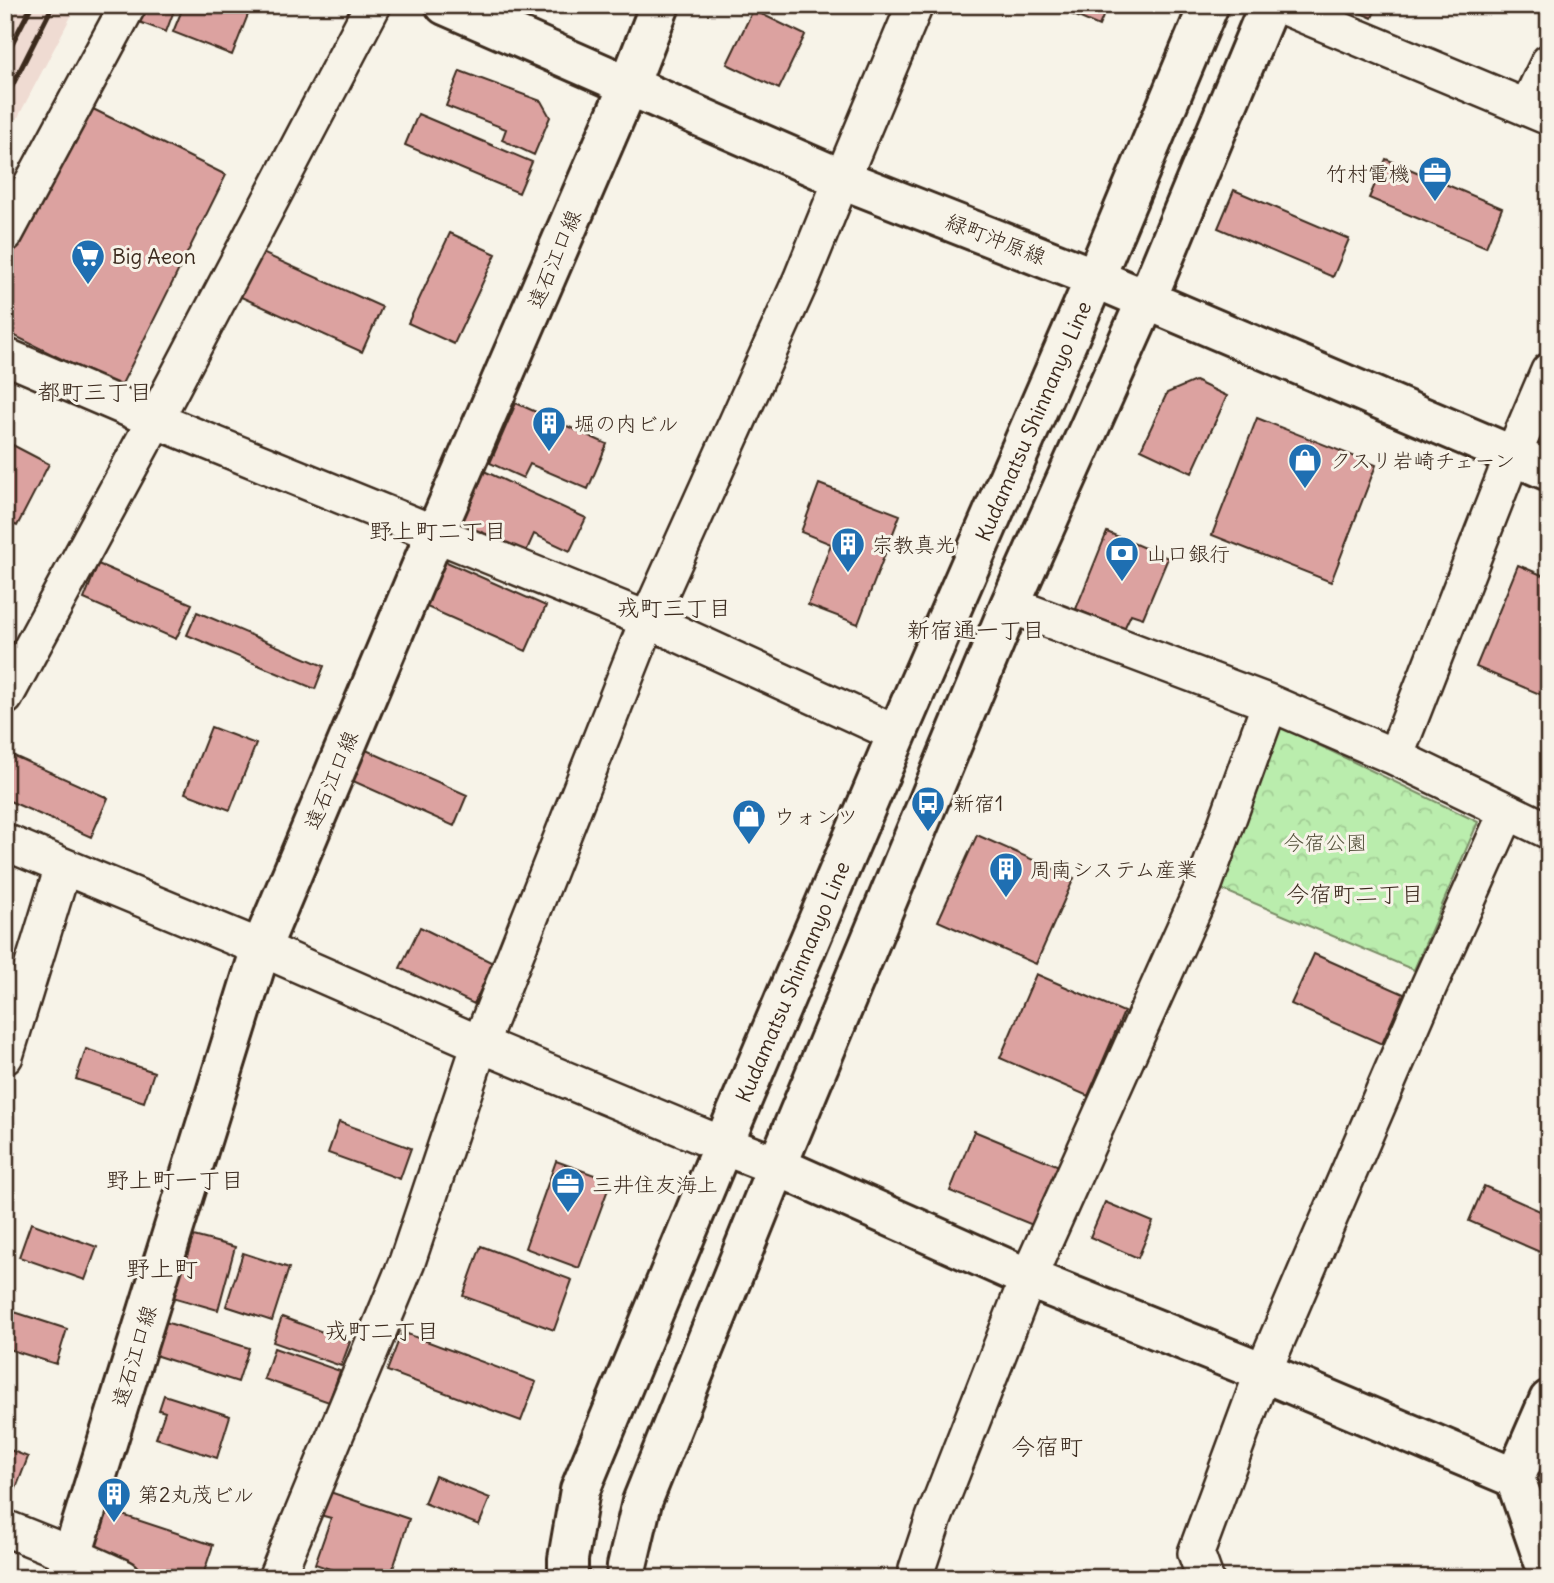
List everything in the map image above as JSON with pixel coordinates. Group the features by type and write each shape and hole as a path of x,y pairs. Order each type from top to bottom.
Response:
{"street":[{"path":"5,234 128,5"},
{"path":"5,697 155,420 373,5"},
{"name":"緑町沖原線","path":"444,5 842,179 1095,278 1549,471"},
{"name":"遠石江口線","path":"68,1566 261,948 435,534 629,85 660,5"},
{"path":"276,1578 408,1262 480,1044 648,620 801,280 915,5"},
{"name":"Kudamatsu Shinnanyo Line","path":"568,1578 568,1559 580,1490 897,734 1095,278 1209,5"},
{"path":"626,1578 642,1502 777,1166 1010,605 1146,301 1269,5"},
{"path":"1280,5 1538,113 1549,62"},
{"path":"5,356 155,420 648,620 897,734"},
{"path":"1395,757 1549,371"},
{"path":"1010,605 1270,704 1395,757 1549,831"},
{"path":"918,1578 917,1569 934,1518 1028,1278 1204,885 1270,704"},
{"path":"1205,1578 1196,1553 1263,1372 1428,988 1507,812"},
{"path":"5,842 261,948 480,1044 777,1166 1028,1278 1263,1372 1515,1478"},
{"path":"5,1056 63,867"},
{"path":"1549,1400 1515,1478 1549,1576"},
{"path":"5,1528 68,1566 123,1578"}],"shaded area":[{"path":"5,5 77,5 5,142"}],"green space":[{"name":"今宿公園","path":"1279,726 1478,822 1414,970 1218,888"}],"building":[{"path":"124,5 176,5 166,32 120,15"},
{"path":"184,5 231,5 249,12 232,55 173,32"},
{"path":"1050,5 1108,5 1099,26"},
{"path":"1343,5 1378,5 1372,18"},
{"path":"753,10 805,35 779,89 727,64"},
{"path":"460,71 541,101 550,117 534,155 502,140 506,129 446,106"},
{"name":"Big Aeon","path":"75,100 226,175 120,388 5,331 5,241"},
{"path":"418,114 532,162 519,193 405,145"},
{"name":"竹村電機","path":"1386,159 1502,208 1486,247 1369,198"},
{"path":"1234,190 1349,239 1333,277 1218,228"},
{"path":"450,233 496,254 454,344 408,323"},
{"path":"238,242 382,307 362,352 217,286"},
{"path":"1195,381 1227,396 1192,473 1141,449 1167,393"},
{"name":"堀の内ビル","path":"516,403 607,444 588,489 530,464 523,478 490,463"},
{"path":"1257,418 1376,465 1331,582 1212,535"},
{"path":"5,441 49,464 17,526 5,520"},
{"path":"484,471 586,518 570,551 534,534 525,554 460,524"},
{"name":"宗教真光","path":"819,484 900,515 858,624 808,605 831,544 801,532"},
{"name":"山口銀行","path":"1107,532 1168,558 1143,618 1131,614 1124,629 1076,609"},
{"path":"440,559 546,606 526,651 420,604"},
{"path":"98,564 192,604 176,639 84,599"},
{"path":"1518,565 1549,578 1549,698 1476,667"},
{"path":"197,612 324,666 315,689 187,635"},
{"path":"211,727 256,744 230,810 185,793"},
{"path":"357,746 467,795 454,826 344,777"},
{"path":"5,752 108,798 91,837 5,799"},
{"name":"周南システム産業","path":"977,835 1074,878 1036,964 938,921"},
{"path":"420,927 493,963 474,1004 400,968"},
{"path":"1314,954 1404,994 1382,1044 1291,1004"},
{"path":"1036,974 1124,1012 1088,1096 1000,1058"},
{"path":"86,1049 154,1072 144,1102 76,1079"},
{"path":"339,1122 411,1148 400,1179 328,1153"},
{"path":"974,1131 1064,1168 1040,1228 950,1191"},
{"name":"三井住友海上","path":"556,1161 611,1181 579,1268 525,1248"},
{"path":"1484,1186 1549,1215 1549,1256 1469,1221"},
{"path":"1105,1202 1153,1222 1138,1258 1090,1237"},
{"path":"31,1223 97,1247 85,1280 19,1257"},
{"path":"186,1234 235,1247 218,1310 169,1296"},
{"path":"481,1246 572,1280 554,1330 463,1296"},
{"path":"243,1253 289,1268 272,1321 226,1306"},
{"path":"5,1309 67,1329 56,1364 5,1348"},
{"path":"149,1317 249,1348 238,1382 139,1350"},
{"path":"282,1317 350,1342 341,1366 273,1342"},
{"path":"402,1332 536,1382 521,1421 387,1371"},
{"path":"274,1348 340,1371 329,1402 264,1379"},
{"path":"164,1395 230,1416 217,1458 156,1438 165,1412 159,1410"},
{"path":"5,1448 28,1457 5,1517"},
{"path":"435,1476 490,1498 479,1525 424,1503"},
{"path":"327,1491 409,1519 390,1578 356,1578 315,1564 331,1518 320,1515"},
{"name":"第2丸茂ビル","path":"86,1503 213,1545 202,1578 166,1578 71,1546"}],"railway":[{"path":"5,57 32,5"},
{"path":"5,100 53,5"}],"place":[{"name":"竹村電機","path":"1435,203"},
{"name":"Big Aeon","path":"88,286"},
{"name":"堀の内ビル","path":"549,453"},
{"name":"クスリ岩崎チェーン","path":"1305,490"},
{"name":"宗教真光","path":"848,574"},
{"name":"山口銀行","path":"1122,583"},
{"name":"新宿1","path":"928,833"},
{"name":"ウォンツ","path":"749,846"},
{"name":"周南システム産業","path":"1006,899"},
{"name":"三井住友海上","path":"568,1214"},
{"name":"第2丸茂ビル","path":"114,1524"}],"district":[{"name":"都町三丁目","path":"95,391"},
{"name":"野上町二丁目","path":"438,530"},
{"name":"戎町三丁目","path":"674,607"},
{"name":"新宿通一丁目","path":"976,629"},
{"name":"今宿町二丁目","path":"1355,893"},
{"name":"野上町一丁目","path":"175,1179"},
{"name":"野上町","path":"162,1268"},
{"name":"戎町二丁目","path":"382,1330"},
{"name":"今宿町","path":"1047,1446"}]}
